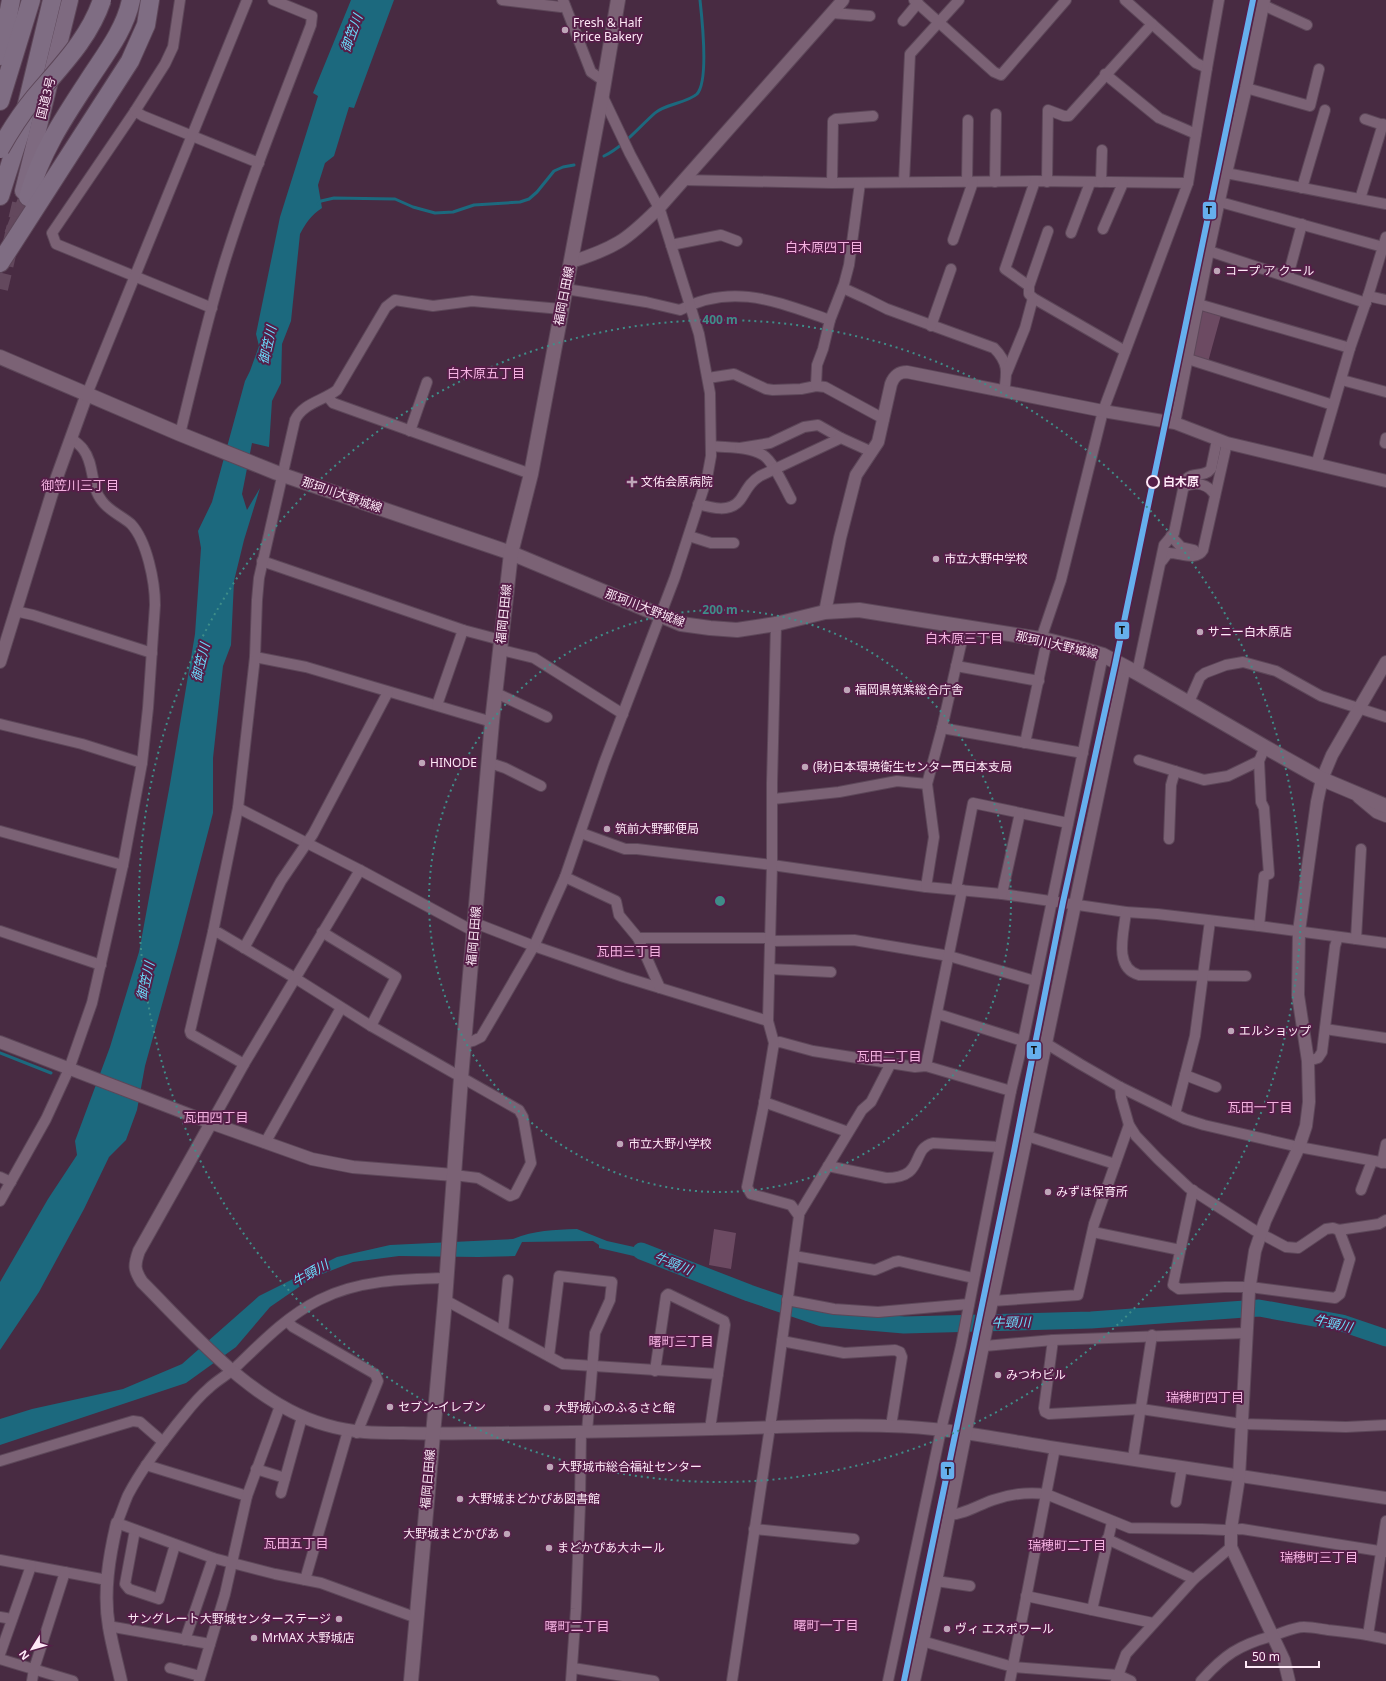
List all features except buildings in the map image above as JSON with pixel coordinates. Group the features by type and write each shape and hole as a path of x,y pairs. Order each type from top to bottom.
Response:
{"highway":[{"path":"0,101 11,0"},
{"path":"5,56 31,0"},
{"path":"0,196 20,133 52,0"},
{"name":"国道3号","path":"25,196 70,0"},
{"path":"0,149 21,115 80,43 91,26 102,0"},
{"path":"25,196 56,131 114,42 123,24 131,0"},
{"path":"0,263 130,61 146,25 150,0"}],"main road":[{"name":"福岡日田線","path":"411,1681 447,1278 454,1175 490,763 492,722 511,553 531,474 618,0"},
{"name":"那珂川大野城線","path":"0,357 180,434 280,474 511,553 681,624 737,630 776,624 825,612 859,610 1044,640 1075,646 1103,655 1131,669 1265,747 1322,778 1386,806"}],"street":[{"path":"180,0 173,47 165,64 52,233 56,244 212,308"},
{"path":"0,662 57,477 87,394 246,0"},
{"path":"465,1043 473,1042 481,1037 534,946 565,877 604,764 661,616 689,536 707,478 711,446 710,393 699,334 659,208 625,142 603,88 591,72 564,3 561,7 502,0"},
{"path":"571,262 597,253 619,242 659,208 843,0"},
{"path":"904,182 910,54 959,0"},
{"path":"903,21 916,2 994,72 1001,75 1066,0"},
{"path":"1125,0 1196,63 1206,68"},
{"path":"1025,743 1039,681 1044,640 1103,411 1188,183 1206,68 1219,0"},
{"path":"180,434 212,308 242,210 311,25 312,16 279,1"},
{"path":"1175,423 1209,251 1246,88 1263,2 1307,25"},
{"path":"832,13 870,16"},
{"path":"1047,182 1048,110 1064,116 1069,116 1105,74 1152,24"},
{"path":"1246,88 1310,106 1319,69"},
{"path":"1105,74 1159,118 1196,134"},
{"path":"1302,188 1325,110"},
{"path":"135,111 142,116 259,163"},
{"path":"995,182 996,114"},
{"path":"832,183 833,121 836,118 873,116"},
{"path":"1360,198 1384,125 1366,119"},
{"path":"953,240 970,182 968,120"},
{"path":"1101,182 1102,150"},
{"path":"1226,173 1386,204"},
{"path":"683,180 832,183 1188,183"},
{"path":"1029,286 1005,269 1035,182"},
{"path":"816,386 817,365 823,349 830,320 843,288 849,266 860,183"},
{"path":"1071,234 1090,183"},
{"path":"1103,229 1123,183"},
{"path":"1220,202 1383,247"},
{"path":"1288,276 1302,224"},
{"path":"1048,231 1029,286 1029,294 1033,298 1125,351"},
{"path":"671,245 721,235 737,241"},
{"path":"1316,465 1333,405 1342,380 1350,348 1386,237"},
{"path":"1209,251 1367,299 1386,300"},
{"path":"931,326 951,268"},
{"path":"843,288 867,298 887,309 994,348 999,353 1007,372"},
{"path":"566,289 646,302 680,310 690,305 720,296 753,296 830,320"},
{"path":"1004,392 1007,372 1025,328 1033,298"},
{"path":"244,1064 191,1034 190,1030 213,932 238,808 255,657 257,600 262,561 280,474 295,420 298,414 305,407 328,397 337,390 386,307 395,300 433,306 472,300 561,309"},
{"path":"1198,304 1350,348"},
{"path":"1188,359 1333,405"},
{"path":"825,612 840,538 856,475 878,442 891,384 899,373 907,372 1103,411 1175,423 1222,442 1386,482"},
{"path":"708,378 734,374 766,389 773,390 801,389 816,386 825,387 884,419"},
{"path":"1342,380 1386,392"},
{"path":"410,431 427,382"},
{"path":"328,397 333,403 531,474"},
{"path":"740,448 770,443 804,427 818,425 841,438 872,452"},
{"path":"698,504 713,508 724,508 735,505 752,481 774,469 841,438"},
{"path":"0,1201 46,1119 70,1069 92,1003 123,865 142,763 152,653 155,589 144,546 131,524 101,501 97,492 87,455 72,439"},
{"path":"914,1681 936,1581 992,1301 1047,1044 1075,904 1131,669 1160,565 1164,545 1174,533 1187,477 1206,474 1212,469 1222,442"},
{"path":"1160,565 1168,553 1198,555 1203,550 1215,495 1222,442"},
{"path":"711,446 740,448 763,455 774,469 791,499"},
{"path":"1184,487 1193,484 1205,485 1211,489 1215,495"},
{"path":"689,536 711,543 734,543"},
{"path":"1171,536 1181,548 1194,550 1205,542"},
{"path":"262,561 463,630 534,658 623,714"},
{"path":"15,611 33,614 152,653"},
{"path":"776,624 768,1021 774,1043 747,1187 751,1194 791,1206 799,1214"},
{"path":"926,887 934,837 927,784 942,728 965,627"},
{"path":"437,705 463,630"},
{"path":"888,1681 941,1430 961,1346 973,1278 1011,1091 1023,1041 1103,655"},
{"path":"255,657 306,667 492,722"},
{"path":"1189,702 1200,677 1204,673 1226,665 1243,662 1276,671 1321,696 1386,717"},
{"path":"1289,1681 1284,1660 1231,1546 1231,1529 1239,1477 1250,1289 1255,1251 1260,1234 1299,1147 1306,1126 1310,1102 1308,1061 1298,995 1299,931 1313,824 1322,778 1332,755 1386,662"},
{"path":"956,666 1039,681"},
{"path":"244,948 281,881 308,843 388,692"},
{"path":"496,694 547,717"},
{"path":"0,724 82,744 142,763"},
{"path":"942,728 1083,752"},
{"path":"1259,926 1264,876 1269,874 1264,808 1261,802 1259,761 1265,747"},
{"path":"1139,760 1204,780 1228,776 1259,761"},
{"path":"490,763 505,768 541,786"},
{"path":"1169,839 1171,785 1175,771"},
{"path":"773,799 839,792 897,781 927,784"},
{"path":"1349,791 1386,800"},
{"path":"1349,791 1376,813 1386,817"},
{"path":"926,1066 949,956 973,803 1068,823"},
{"path":"238,808 475,927 660,988 768,1021"},
{"path":"1002,894 1020,813"},
{"path":"0,831 123,865"},
{"path":"581,833 625,849 772,865 926,887 1002,894 1126,912 1157,914 1259,926 1386,943"},
{"path":"1356,940 1361,849"},
{"path":"360,870 244,1064 138,1251 135,1261 136,1273 142,1282 230,1368 249,1385 280,1406 302,1417 352,1432 432,1434 891,1426 941,1430 1055,1448 1133,1458 1239,1477 1386,1498"},
{"path":"565,877 616,901 620,915 638,938 660,988"},
{"path":"1126,912 1122,955 1124,963 1133,973 1139,975 1246,976"},
{"path":"1175,1114 1195,1036 1210,921"},
{"path":"0,931 101,965"},
{"path":"0,1042 211,1123 265,1143 312,1158 353,1168 478,1178 510,1196 515,1194 531,1163 523,1117 519,1110 371,1026 295,978 244,948 213,932"},
{"path":"322,932 396,977 371,1026"},
{"path":"1308,1061 1318,1058 1322,1052 1335,946 1338,937"},
{"path":"638,938 854,940 949,956 1035,981"},
{"path":"770,969 831,972"},
{"path":"265,1143 341,1008"},
{"path":"938,1014 1023,1041"},
{"path":"1325,1029 1386,1038"},
{"path":"774,1043 780,1042 813,1050 915,1067 926,1066 1011,1091"},
{"path":"1047,1044 1120,1087 1175,1114 1204,1125 1299,1147 1384,1163 1386,1144"},
{"path":"732,1681 770,1427 799,1214 862,1110 871,1102 891,1063"},
{"path":"1185,1075 1216,1087"},
{"path":"1120,1087 1121,1097 1129,1125 1136,1136 1158,1159 1193,1190 1260,1234 1286,1248 1292,1249 1305,1245 1326,1229 1333,1228 1339,1230 1379,1224 1386,1220"},
{"path":"764,1102 848,1132"},
{"path":"992,1301 1078,1295 1093,1232 1129,1125"},
{"path":"1027,1136 1115,1164"},
{"path":"828,1166 886,1178 894,1178 911,1171 914,1168 923,1148 927,1144 933,1143 1000,1147"},
{"path":"1361,1190 1372,1161"},
{"path":"0,1177 11,1182"},
{"path":"1193,1190 1173,1285 1179,1289 1225,1287 1335,1298 1340,1294 1350,1259 1339,1230"},
{"path":"1093,1232 1180,1250"},
{"path":"794,1256 875,1270 894,1262 899,1262 973,1278"},
{"path":"549,1356 559,1276 612,1282 610,1300 594,1333 593,1366 584,1431 573,1668 571,1681"},
{"path":"122,1681 108,1626 107,1580 111,1549 117,1523 128,1495 146,1465 163,1442 208,1389 230,1368 276,1329 320,1300 346,1290 379,1282 411,1278 447,1278"},
{"path":"503,1331 508,1280"},
{"path":"655,1371 666,1296 668,1294 724,1322 725,1325 710,1429"},
{"path":"445,1300 563,1364 718,1374"},
{"path":"787,1300 834,1309 878,1312 969,1304"},
{"path":"287,1321 293,1327 375,1374 378,1381 352,1432 305,1580"},
{"path":"984,1346 1053,1340 1247,1332"},
{"path":"1133,1458 1152,1335"},
{"path":"782,1339 844,1353 895,1350 900,1352 902,1357 891,1426"},
{"path":"1053,1340 1044,1408 1045,1412 1049,1414 1141,1409 1242,1424 1333,1427 1386,1425"},
{"path":"170,1668 199,1679 224,1594 247,1496 280,1406"},
{"path":"280,1493 302,1417"},
{"path":"0,1462 133,1421 140,1422 163,1442"},
{"path":"1010,1681 1055,1448"},
{"path":"146,1465 247,1496"},
{"path":"1176,1502 1182,1467"},
{"path":"256,1470 284,1478"},
{"path":"949,1515 962,1514 994,1499 1011,1495 1032,1493 1046,1494 1112,1522 1137,1529 1242,1529 1384,1552"},
{"path":"1368,1635 1384,1552 1386,1521"},
{"path":"1092,1610 1106,1539 1112,1522"},
{"path":"117,1523 213,1558 321,1583 417,1618"},
{"path":"754,1529 854,1539"},
{"path":"135,1530 125,1584 129,1589 159,1599 175,1545"},
{"path":"1106,1539 1194,1579"},
{"path":"1119,1679 1126,1654 1194,1579 1231,1546"},
{"path":"185,1640 213,1558"},
{"path":"0,1560 107,1580"},
{"path":"0,1654 31,1566"},
{"path":"32,1681 34,1668 65,1572"},
{"path":"936,1581 970,1586"},
{"path":"1026,1596 1153,1623"},
{"path":"0,1617 12,1619"},
{"path":"108,1626 210,1644"},
{"path":"1201,1681 1211,1669 1237,1648 1258,1639 1273,1636 1284,1631 1304,1627 1368,1635 1386,1639"},
{"path":"922,1641 1013,1667 1131,1681"},
{"path":"0,1659 73,1681"},
{"path":"573,1668 654,1681"}],"shaded area":[{"path":"1202,311 1221,315 1208,362 1192,355"},
{"path":"714,1229 736,1233 731,1269 709,1265"}],"water":[{"name":"御笠川","path":"351,0 394,0 354,108 349,107 334,156 325,163 318,185 322,208 309,220 300,234 291,321 282,344 281,383 272,401 269,447 252,443 242,494 247,510 260,488 244,540 234,581 231,645 223,666 213,758 213,813 145,1066 137,1110 126,1140 109,1157 84,1209 39,1292 0,1350 0,1282 48,1199 77,1155 75,1141 110,1047 139,952 170,784 195,634 201,548 198,531 212,502 245,381 259,346 256,334 280,217 318,96 313,93"},
{"path":"577,1229 607,1241 643,1249 664,1259 638,1257 599,1248 599,1245 593,1241 522,1242 515,1256 399,1256 353,1262 312,1278 270,1307 236,1347 186,1383 0,1445 0,1419 32,1409 123,1389 182,1364 259,1296 337,1257 390,1245 513,1239 537,1232"}],"waterway":[{"path":"604,156 624,142 659,110 688,100 697,94 701,87 704,63 700,0"},
{"path":"318,204 321,201 334,198 395,199 413,207 435,213 453,212 474,205 520,202 529,199 537,192 554,171 563,167 574,165"},
{"path":"0,1053 51,1073"},
{"name":"牛頸川","path":"641,1251 749,1293 822,1318 904,1325 1091,1320 1259,1308 1342,1323 1386,1338"}],"tunnel":[{"path":"0,289 22,195"},
{"path":"13,235 28,197"}],"transit line":[{"name":"T","path":"904,1681 1014,1151 1063,902 1115,665 1253,0"}],"place":[{"name":"Fresh & Half Price Bakery","path":"565,30"},
{"name":"コープ ア クール","path":"1217,271"},
{"name":"文佑会原病院","path":"632,482"},
{"name":"白木原","path":"1153,482"},
{"name":"市立大野中学校","path":"936,559"},
{"name":"サニー白木原店","path":"1200,632"},
{"name":"福岡県筑紫総合庁舎","path":"847,690"},
{"name":"HINODE","path":"422,763"},
{"name":"(財)日本環境衛生センター西日本支局","path":"805,767"},
{"name":"筑前大野郵便局","path":"607,829"},
{"name":"エルショップ","path":"1231,1031"},
{"name":"市立大野小学校","path":"620,1144"},
{"name":"みずほ保育所","path":"1048,1192"},
{"name":"みつわビル","path":"998,1375"},
{"name":"セブン-イレブン","path":"390,1407"},
{"name":"大野城心のふるさと館","path":"547,1408"},
{"name":"大野城市総合福祉センター","path":"550,1467"},
{"name":"大野城まどかぴあ図書館","path":"460,1499"},
{"name":"大野城まどかぴあ","path":"507,1534"},
{"name":"まどかぴあ大ホール","path":"549,1548"},
{"name":"サングレート大野城センターステージ","path":"339,1619"},
{"name":"ヴィ エスポワール","path":"947,1629"},
{"name":"MrMAX 大野城店","path":"254,1638"}],"district":[{"name":"白木原四丁目","path":"824,247"},
{"name":"白木原五丁目","path":"486,373"},
{"name":"御笠川三丁目","path":"80,485"},
{"name":"白木原三丁目","path":"964,638"},
{"name":"瓦田三丁目","path":"629,951"},
{"name":"瓦田二丁目","path":"889,1056"},
{"name":"瓦田一丁目","path":"1260,1107"},
{"name":"瓦田四丁目","path":"216,1117"},
{"name":"曙町三丁目","path":"681,1341"},
{"name":"瑞穂町四丁目","path":"1205,1397"},
{"name":"瓦田五丁目","path":"296,1543"},
{"name":"瑞穂町二丁目","path":"1067,1545"},
{"name":"瑞穂町三丁目","path":"1319,1557"},
{"name":"曙町一丁目","path":"826,1625"},
{"name":"曙町二丁目","path":"577,1626"}]}
